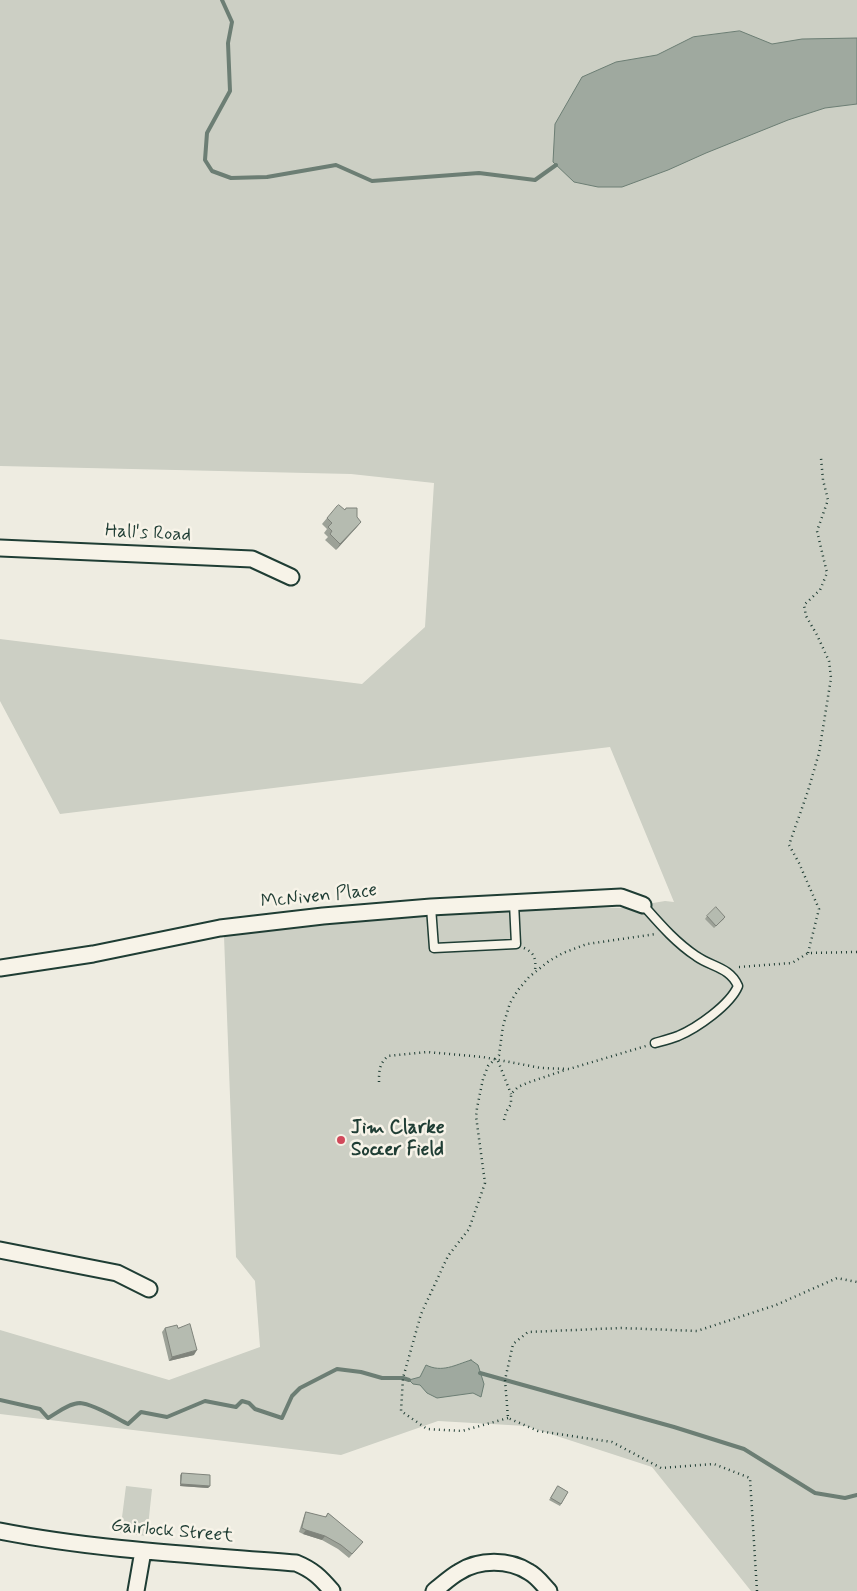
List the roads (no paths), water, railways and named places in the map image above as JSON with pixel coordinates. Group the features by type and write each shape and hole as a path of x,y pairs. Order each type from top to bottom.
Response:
{"street":[{"name":"Hall's Road","path":"0,548 252,559 291,577"},
{"name":"McNiven Place","path":"1,965 92,954 220,928 322,916 622,896 643,905"},
{"path":"0,1250 117,1273 149,1289"},
{"name":"Gairlock Street","path":"0,1531 63,1542 296,1563 310,1569 332,1591"},
{"path":"136,1591 143,1550"},
{"path":"434,1591 459,1571 478,1564 496,1563 515,1565 531,1572 548,1591"}],"lane":[{"path":"431,908 434,948 516,944 514,903"},
{"path":"643,905 667,933 697,957 723,968 736,979 738,986 731,999 710,1016 678,1036 655,1043"}],"waterway":[{"path":"222,0 232,22 228,43 230,91 207,133 205,160 212,171 231,178 267,177 336,165 372,181 479,173 535,180 556,165"},
{"path":"0,1400 40,1409 48,1418 72,1405 86,1404 128,1424 141,1412 167,1417 205,1401 236,1407 242,1401 249,1403 255,1409 282,1418 292,1396 300,1388 337,1369 361,1372 382,1378 403,1378 409,1380"},
{"path":"480,1373 674,1427 744,1449 815,1493 845,1498 857,1495"}],"place":[{"name":"Jim Clarke Soccer Field","path":"341,1140"}]}
